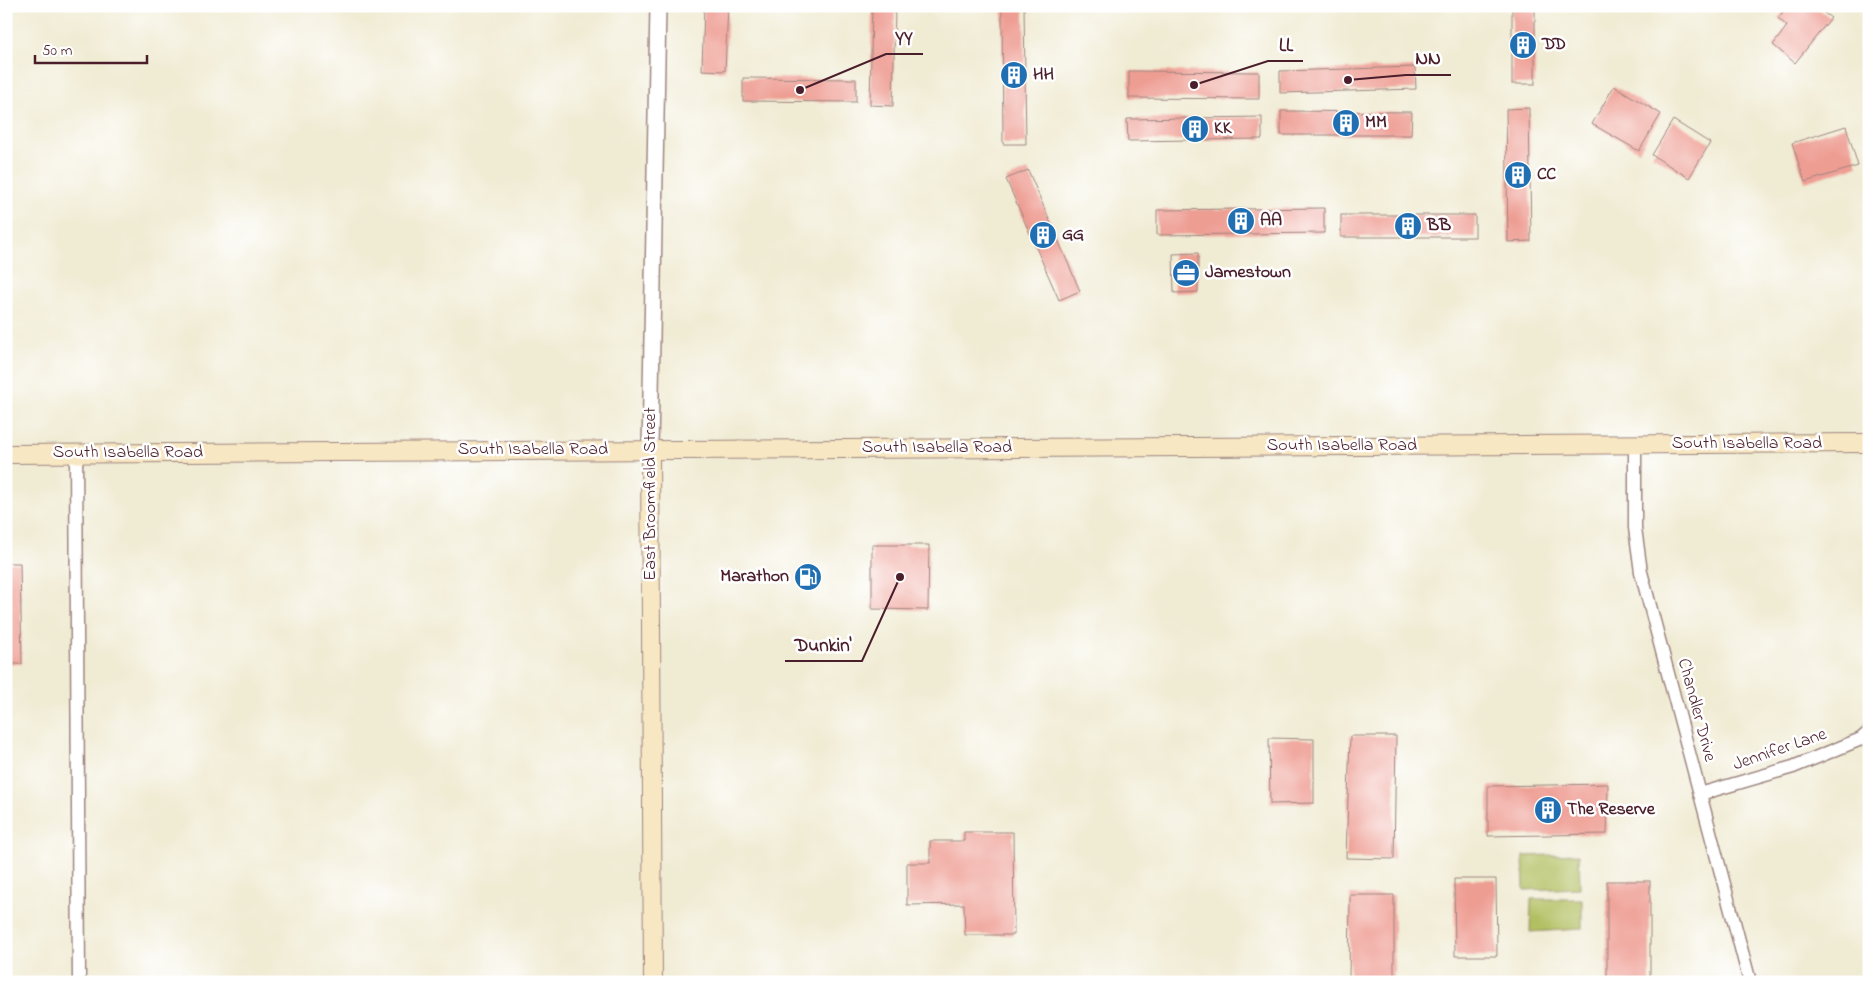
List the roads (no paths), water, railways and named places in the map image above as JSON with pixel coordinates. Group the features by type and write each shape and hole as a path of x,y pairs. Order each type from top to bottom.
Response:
{"main road":[{"name":"South Isabella Road","path":"6,454 1869,443"},
{"name":"East Broomfield Street","path":"650,449 653,982"}],"street":[{"name":"East Broomfield Street","path":"650,449 658,6"},
{"name":"Chandler Drive","path":"1635,444 1635,528 1641,572 1750,982"},
{"path":"76,453 79,982"},
{"name":"Jennifer Lane","path":"1700,794 1793,768 1861,739 1869,732"}],"place":[{"name":"DD","path":"1523,45"},
{"name":"HH","path":"1014,75"},
{"name":"NN","path":"1348,80"},
{"name":"LL","path":"1194,85"},
{"name":"YY","path":"800,90"},
{"name":"MM","path":"1346,123"},
{"name":"KK","path":"1195,129"},
{"name":"CC","path":"1518,175"},
{"name":"AA","path":"1241,221"},
{"name":"BB","path":"1408,226"},
{"name":"GG","path":"1043,235"},
{"name":"Jamestown","path":"1186,273"},
{"name":"Marathon","path":"808,577"},
{"name":"Dunkin'","path":"900,577"},
{"name":"The Reserve","path":"1548,810"}]}
